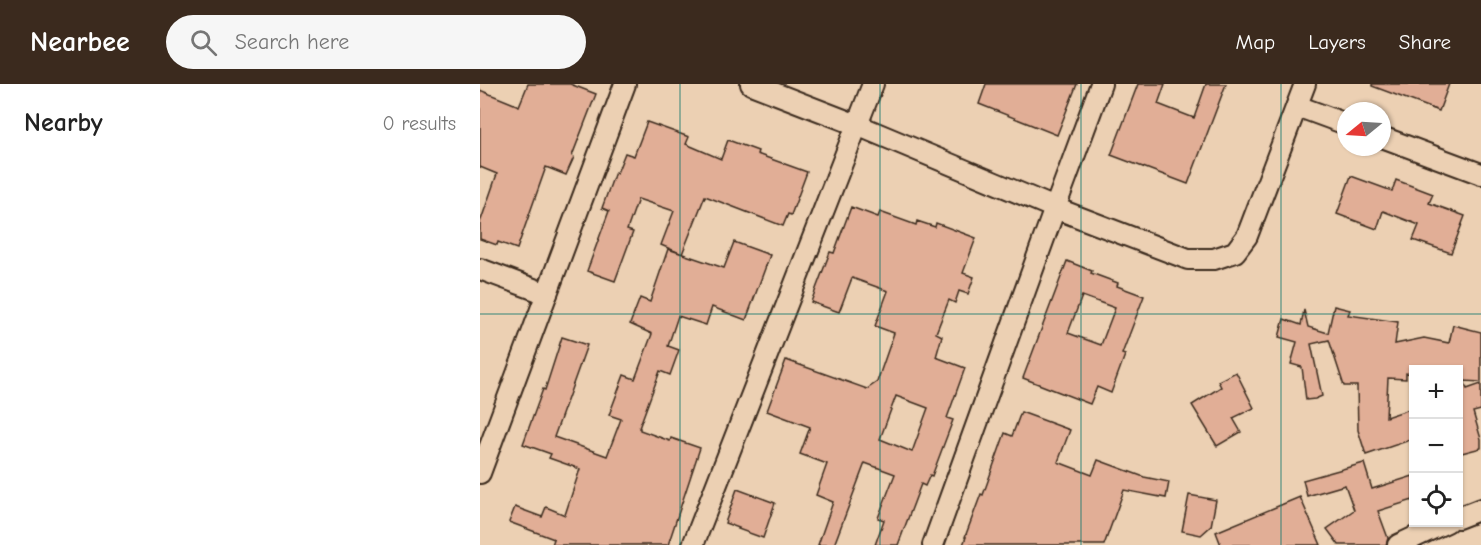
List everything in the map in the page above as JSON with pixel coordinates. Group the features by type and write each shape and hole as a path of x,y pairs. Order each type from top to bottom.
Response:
{"street":[{"path":"480,473 625,84"},
{"path":"751,84 857,125 1054,208 1188,259 1214,259 1234,252 1248,236 1305,84"},
{"path":"693,545 873,84"},
{"path":"933,545 1101,84"},
{"path":"1297,106 1337,121"},
{"path":"1391,140 1481,174"},
{"path":"480,269 547,294"},
{"path":"1463,516 1481,509"},
{"path":"1398,545 1436,527"}],"building":[{"path":"528,84 570,84 596,94 566,175 546,167 517,249 498,242 497,245 480,239 480,223 497,174 480,167 480,90 519,106"},
{"path":"986,84 1077,84 1057,135 979,104"},
{"path":"1138,84 1165,84 1158,104 1194,118 1206,84 1226,84 1188,184 1111,155"},
{"path":"1372,84 1449,84 1439,111 1372,86"},
{"path":"647,122 689,137 686,144 721,159 728,140 758,151 757,154 807,172 791,215 788,214 783,226 705,196 682,254 661,245 674,211 638,199 627,230 633,232 615,281 587,271 609,211 602,208 615,172 617,173 625,153 634,156"},
{"path":"1351,176 1392,191 1396,180 1433,194 1429,203 1465,216 1451,253 1413,240 1419,225 1383,211 1377,229 1337,214"},
{"path":"851,207 878,217 880,212 916,225 917,221 935,227 936,223 976,238 963,273 974,277 968,294 959,291 955,303 949,300 936,333 942,336 936,357 965,368 947,418 953,420 932,476 930,475 925,486 921,484 898,545 875,545 884,520 878,518 895,474 865,463 834,545 818,545 833,502 816,495 827,464 800,454 810,427 767,411 786,360 867,389 877,382 894,333 875,326 888,291 852,278 839,312 811,302 830,252 834,253","holes":["896,396 928,408 912,452 880,439"]},
{"path":"734,242 770,255 746,320 712,307 706,325 678,316 668,346 679,350 670,375 660,371 639,428 670,441 671,438 700,448 668,545 552,545 554,539 509,522 515,507 542,517 546,507 565,515 580,469 549,458 551,454 523,444 543,389 545,390 562,337 587,345 554,437 607,456 621,419 609,415 624,375 635,379 652,334 630,324 640,298 650,302 668,249 724,268"},
{"path":"1067,261 1118,283 1117,286 1144,296 1122,354 1125,355 1111,393 1097,387 1090,404 1023,378","holes":["1082,296 1115,308 1101,345 1068,333"]},
{"path":"1334,306 1350,310 1348,315 1398,322 1395,344 1424,338 1449,343 1453,325 1481,332 1481,382 1464,381 1467,389 1481,384 1481,410 1473,412 1481,439 1481,448 1463,453 1463,365 1409,365 1406,379 1388,378 1386,417 1409,409 1409,440 1366,455 1358,430 1357,386 1344,386 1329,340 1311,344 1322,396 1306,400 1302,367 1291,364 1297,342 1279,337 1284,319 1301,325 1304,310 1308,327 1328,333"},
{"path":"1236,372 1254,408 1233,418 1241,432 1217,446 1192,405 1221,387 1218,381"},
{"path":"1021,412 1070,430 1058,462 1092,475 1098,460 1144,477 1169,482 1166,498 1124,490 1104,545 963,545 1005,433 1012,436"},
{"path":"1364,463 1372,489 1409,477 1409,501 1378,511 1388,538 1386,545 1339,545 1327,529 1354,510 1345,485 1307,496 1303,480"},
{"path":"737,489 775,503 763,538 725,523"},
{"path":"1189,495 1216,500 1211,526 1201,535 1182,531"},
{"path":"1300,497 1321,545 1221,545 1216,532"}]}
